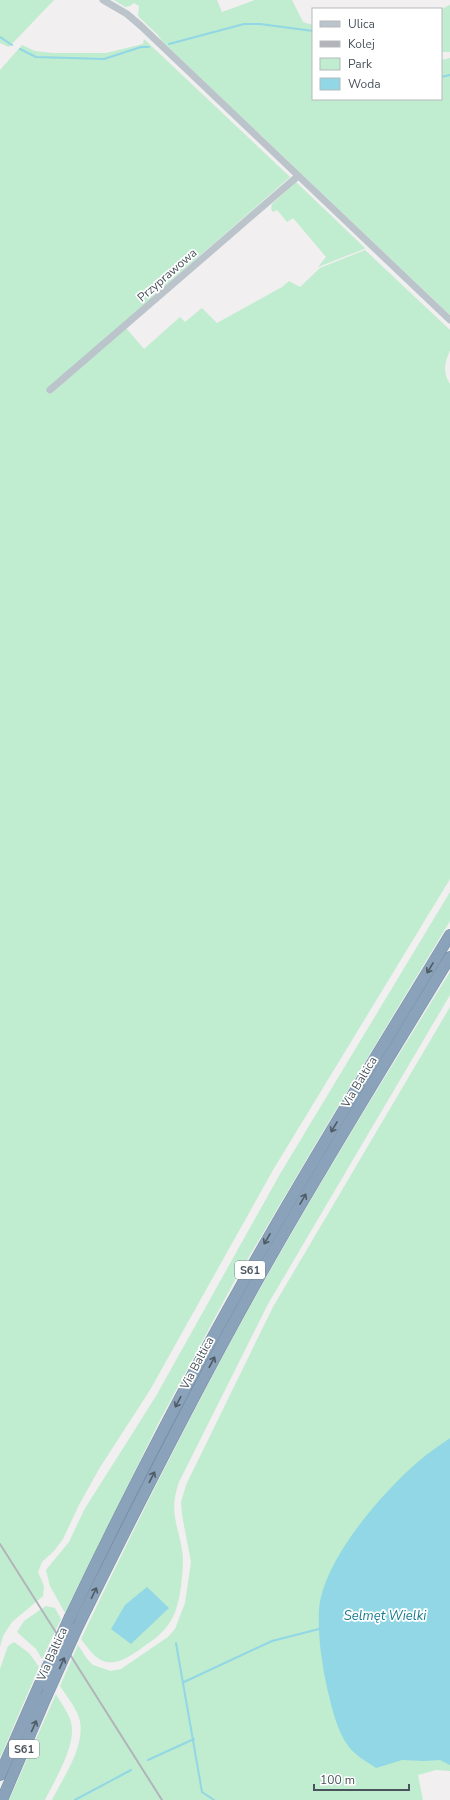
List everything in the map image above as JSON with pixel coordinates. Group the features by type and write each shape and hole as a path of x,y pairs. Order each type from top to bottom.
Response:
{"highway":[{"name":"Via Baltica","path":"0,1775 70,1617 167,1422 244,1280 296,1190 450,935"},
{"name":"Via Baltica","path":"2,1800 46,1697 78,1628 178,1426 255,1284 307,1194 450,957"}],"street":[{"path":"103,0 127,14 151,35 450,320"},
{"name":"Przyprawowa","path":"50,390 298,176"}],"green space":[{"path":"0,0 54,0 9,47 0,43"},
{"path":"114,0 217,0 222,12 255,0 292,0 303,22 312,25 312,100 442,100 442,60 450,58 450,315 162,41 158,35 138,16 139,6 134,3 125,7"},
{"path":"450,5 450,52 442,52 442,9"},
{"path":"144,39 290,177 47,389 51,394 126,328 144,349 180,317 185,322 202,308 217,323 282,287 289,281 300,287 320,268 365,250 450,330 450,350 445,371 447,380 450,384 450,879 273,1170 150,1390 99,1469 79,1505 63,1539 54,1551 42,1562 38,1572 44,1586 43,1596 12,1622 3,1636 0,1647 0,70 22,45 35,51 53,53 106,53 143,44"},
{"path":"296,182 365,248 318,267 326,257 293,218 287,222 277,210 273,212 271,209 272,204"},
{"path":"450,892 450,921 234,1282 160,1420 65,1613 50,1586 46,1570 69,1542 84,1510 156,1396 280,1174"},
{"path":"450,972 450,995 268,1304 179,1482 174,1504 174,1513 182,1548 182,1579 177,1606 170,1622 159,1635 132,1655 119,1661 106,1662 101,1660 92,1653 81,1639 166,1465 234,1336 280,1253"},
{"path":"450,1007 450,1438 421,1459 450,1609 450,1771 436,1770 418,1775 423,1800 52,1800 74,1758 80,1736 81,1725 78,1715 60,1686 78,1645 93,1665 111,1671 121,1669 168,1637 175,1629 185,1603 191,1562 181,1502 186,1485 273,1307"},
{"path":"46,1606 55,1608 61,1619 42,1659 36,1649 17,1632 24,1621"},
{"path":"14,1642 29,1653 39,1667 0,1758 0,1669 8,1646"},
{"path":"56,1694 71,1722 71,1741 64,1762 45,1800 9,1800"}],"water":[{"name":"Selmęt Wielki","path":"450,1438 450,1765 440,1760 402,1760 376,1768 358,1756 350,1748 341,1734 335,1717 328,1692 322,1659 319,1634 320,1601 326,1582 335,1563 346,1543 360,1524 405,1473 427,1454"},
{"path":"147,1587 169,1608 131,1644 111,1629 125,1605"}],"waterway":[{"path":"169,44 244,24 260,24 312,31"},
{"path":"0,37 12,45"},
{"path":"20,49 36,57 104,59 141,47 149,47"},
{"path":"442,77 450,75"},
{"path":"184,1682 272,1641 319,1629"},
{"path":"176,1643 202,1792 214,1800"},
{"path":"148,1760 194,1739"},
{"path":"75,1800 131,1770"}],"railway":[{"path":"0,1544 162,1800"}]}
